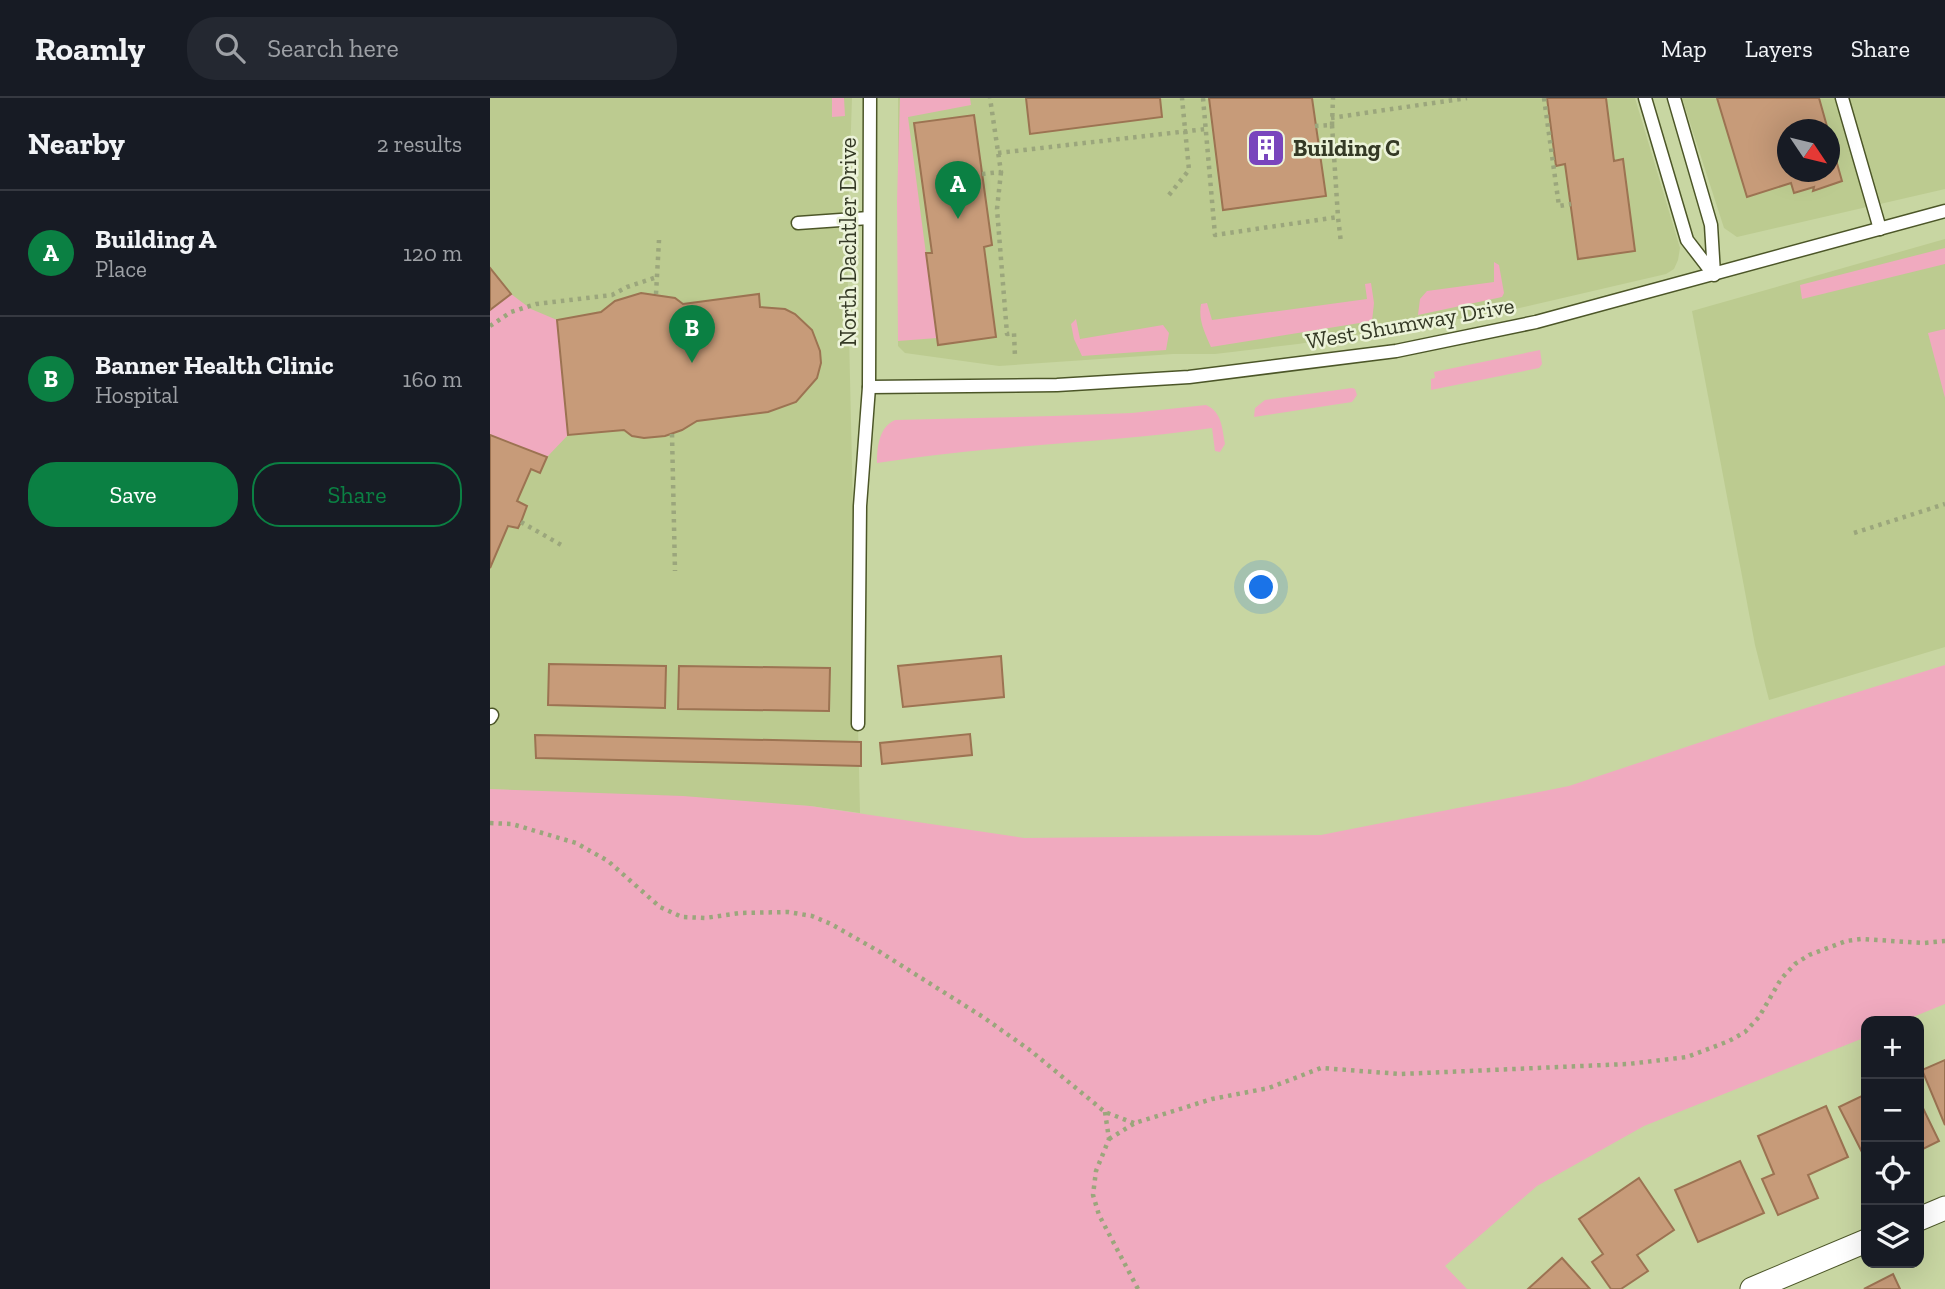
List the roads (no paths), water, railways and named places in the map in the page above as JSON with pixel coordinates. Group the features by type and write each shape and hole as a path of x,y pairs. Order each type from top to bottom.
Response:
{"street":[{"path":"1924,1217 1945,1208"},
{"path":"1752,1289 1861,1243"}],"lane":[{"name":"North Dachtler Drive","path":"858,724 860,506 869,387 870,98"},
{"path":"1646,98 1687,240 1714,275"},
{"path":"1674,98 1711,225 1714,275"},
{"path":"1842,98 1880,229"},
{"name":"West Shumway Drive","path":"869,387 1057,385 1189,377 1396,351 1536,322 1945,211"},
{"path":"798,223 869,218"}],"place":[{"name":"Building C","path":"1266,148"},
{"name":"Building A","path":"958,219"},
{"name":"Banner Health Clinic","path":"692,363"}]}
